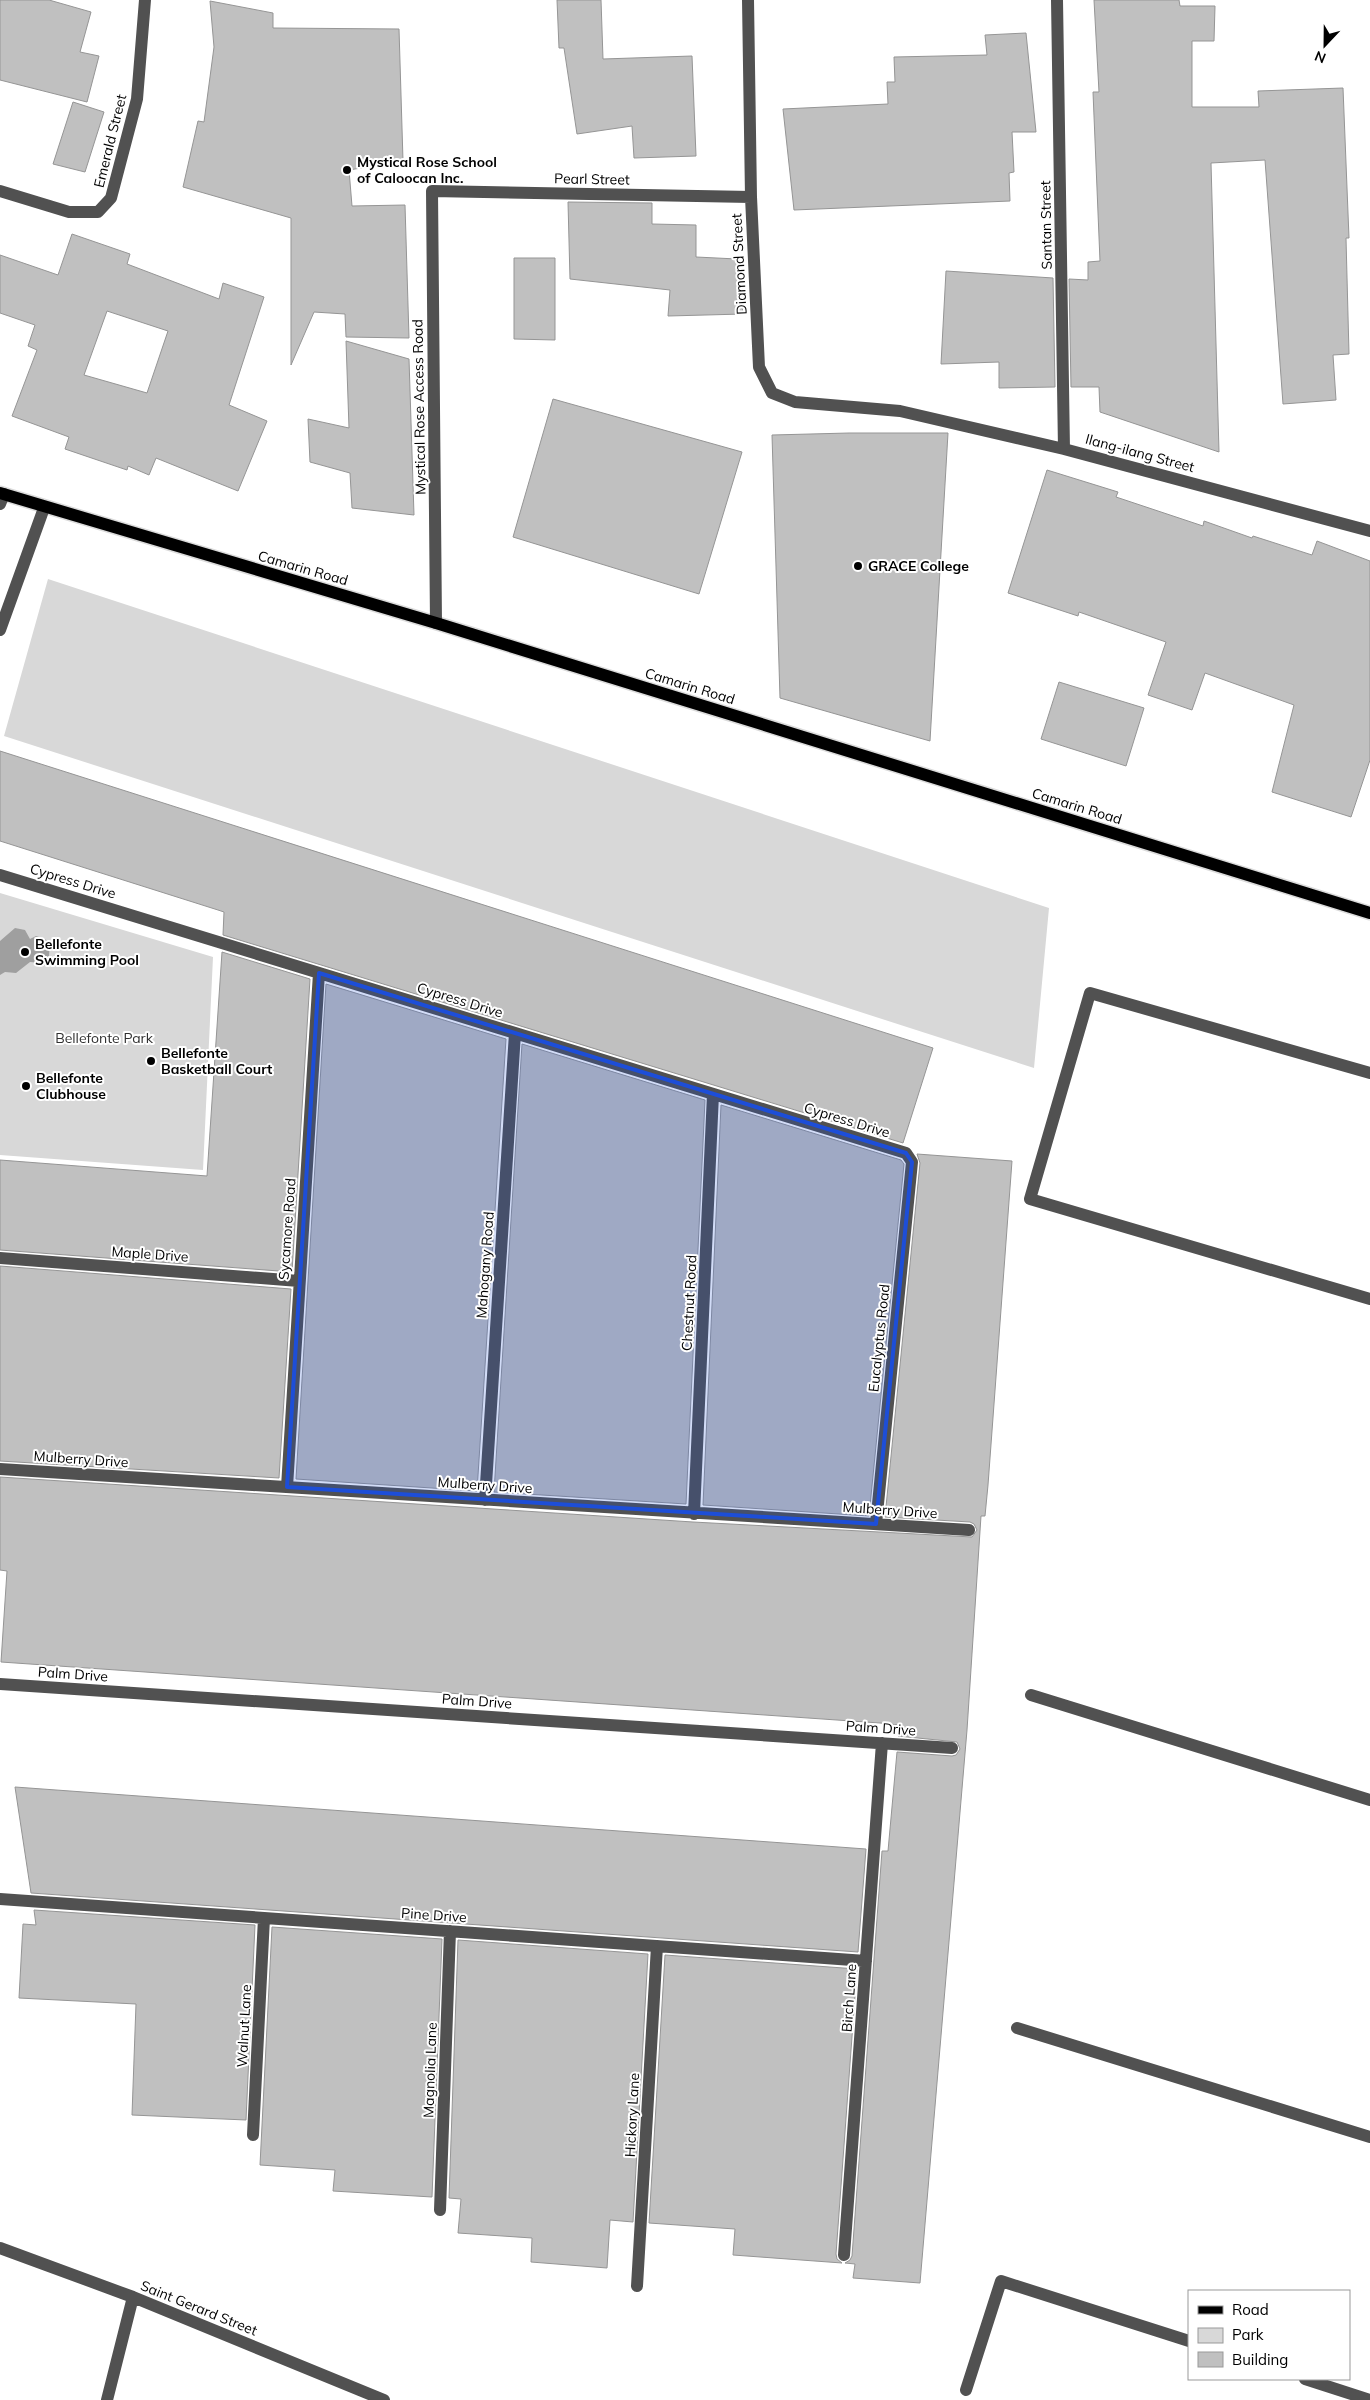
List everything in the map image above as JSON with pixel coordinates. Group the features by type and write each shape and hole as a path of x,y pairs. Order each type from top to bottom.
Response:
{"main road":[{"name":"Camarin Road","path":"1,497 436,623 1370,913"}],"street":[{"name":"Emerald Street","path":"0,191 68,212 98,212 111,198 137,99 145,0"},
{"name":"Diamond Street","path":"748,0 751,197 759,367 772,393 795,402 900,411"},
{"name":"Santan Street","path":"1057,0 1064,449"},
{"name":"Pearl Street","path":"432,191 751,197"},
{"name":"Mystical Rose Access Road","path":"432,191 436,623"},
{"name":"Ilang-ilang Street","path":"900,411 1064,449 1370,530"},
{"path":"0,630 44,508"},
{"name":"Cypress Drive","path":"0,875 906,1153 910,1156"},
{"name":"Sycamore Road","path":"287,1488 319,973"},
{"path":"1370,1073 1090,993 1030,1198 1370,1299"},
{"name":"Mahogany Road","path":"485,1500 515,1033"},
{"name":"Chestnut Road","path":"694,1514 713,1094"},
{"name":"Eucalyptus Road","path":"876,1524 912,1162 910,1156"},
{"name":"Maple Drive","path":"0,1258 299,1281"},
{"name":"Mulberry Drive","path":"0,1469 969,1530"},
{"name":"Palm Drive","path":"0,1684 952,1748"},
{"path":"1031,1695 1370,1800"},
{"name":"Birch Lane","path":"844,2255 882,1743"},
{"name":"Pine Drive","path":"0,1899 866,1961"},
{"name":"Walnut Lane","path":"253,2135 264,1918"},
{"name":"Magnolia Lane","path":"440,2210 450,1931"},
{"name":"Hickory Lane","path":"638,2286 657,1946"},
{"path":"1017,2028 1370,2137"},
{"name":"Saint Gerard Street","path":"0,2248 133,2297 384,2400"},
{"path":"966,2390 1001,2281 1188,2341"},
{"path":"107,2400 133,2297"},
{"path":"1308,2380 1370,2400"}],"highlighted area":[{"path":"319,973 906,1153 912,1162 876,1524 287,1487"}],"green space":[{"path":"48,579 1049,908 1034,1068 4,736"},
{"name":"Bellefonte Park","path":"0,893 213,957 203,1170 0,1155"}],"shaded area":[{"name":"Bellefonte Swimming Pool","path":"15,928 25,930 30,939 36,936 50,943 49,956 42,963 30,962 16,973 5,972 0,975 0,941"}],"building":[{"path":"0,0 49,0 91,12 80,52 99,56 87,102 0,80"},
{"path":"557,0 601,0 603,59 692,56 696,156 634,158 632,126 577,134 564,48 559,48"},
{"path":"1094,0 1179,0 1180,6 1215,6 1214,41 1192,41 1192,107 1259,107 1258,91 1343,88 1349,238 1346,238 1349,354 1333,355 1336,400 1283,404 1265,160 1211,163 1219,452 1100,412 1099,387 1071,387 1069,279 1088,280 1088,262 1100,261 1093,92 1099,92"},
{"name":"Mystical Rose School of Caloocan Inc.","path":"210,1 273,13 273,28 399,29 403,161 349,170 352,206 405,205 409,338 346,337 345,314 314,312 291,365 291,218 183,187 198,121 204,122 214,47"},
{"path":"1026,33 1036,132 1012,132 1014,172 1009,173 1010,201 794,210 783,109 888,104 887,82 895,82 894,57 987,55 985,35"},
{"path":"73,102 104,112 85,172 53,164"},
{"path":"568,202 652,203 652,224 696,225 696,257 737,259 743,314 668,316 670,290 570,279"},
{"path":"72,234 130,254 127,264 219,299 223,283 264,297 229,405 267,421 238,491 156,458 149,475 128,466 127,470 65,449 69,437 12,416 37,350 28,346 35,325 0,313 0,255 58,275","holes":["107,311 168,331 147,393 84,375"]},
{"path":"514,258 555,258 555,340 514,339"},
{"path":"946,271 1053,278 1055,387 999,388 999,362 941,364"},
{"path":"346,341 409,359 414,515 352,508 350,473 310,462 308,419 349,428"},
{"path":"553,399 742,452 699,594 513,537"},
{"name":"GRACE College","path":"948,433 930,741 780,698 772,435"},
{"path":"1047,470 1118,492 1116,497 1203,526 1204,521 1252,538 1253,536 1312,555 1317,541 1370,561 1370,760 1351,817 1272,792 1294,705 1205,673 1192,710 1148,695 1166,642 1079,612 1078,616 1008,593"},
{"path":"1059,682 1144,708 1126,766 1041,739"},
{"path":"0,751 933,1048 903,1143 223,935 224,912 0,841"},
{"path":"222,952 310,979 292,1272 0,1250 0,1160 207,1176"},
{"path":"326,984 506,1039 477,1491 296,1479"},
{"path":"522,1044 705,1100 686,1504 494,1492"},
{"path":"721,1105 901,1160 904,1164 869,1516 703,1505"},
{"path":"917,1154 1012,1161 988,1485 985,1516 981,1516 967,1730 920,2283 853,2278 855,2264 845,2263 852,2256 882,1851 888,1851 897,1752 952,1756 956,1755 960,1749 957,1742 898,1736 899,1725 880,1723 1,1662 7,1571 0,1570 0,1477 693,1522 972,1537 977,1530 974,1524 970,1522 885,1517 920,1163"},
{"path":"0,1266 291,1289 279,1478 0,1461"},
{"path":"15,1787 866,1849 858,1952 31,1893"},
{"path":"34,1910 255,1925 246,2120 132,2115 136,2004 19,1998 23,1924 36,1925"},
{"path":"272,1927 442,1939 432,2197 333,2191 335,2170 260,2165"},
{"path":"458,1940 648,1954 633,2222 610,2220 607,2268 531,2262 532,2238 458,2233 461,2199 449,2198"},
{"path":"665,1955 857,1969 836,2254 837,2259 842,2263 733,2255 735,2229 649,2223"}],"place":[{"name":"Mystical Rose School of Caloocan Inc.","path":"347,170"},
{"name":"GRACE College","path":"858,566"},
{"name":"Bellefonte Swimming Pool","path":"25,952"},
{"name":"Bellefonte Basketball Court","path":"151,1061"},
{"name":"Bellefonte Clubhouse","path":"26,1086"}]}
